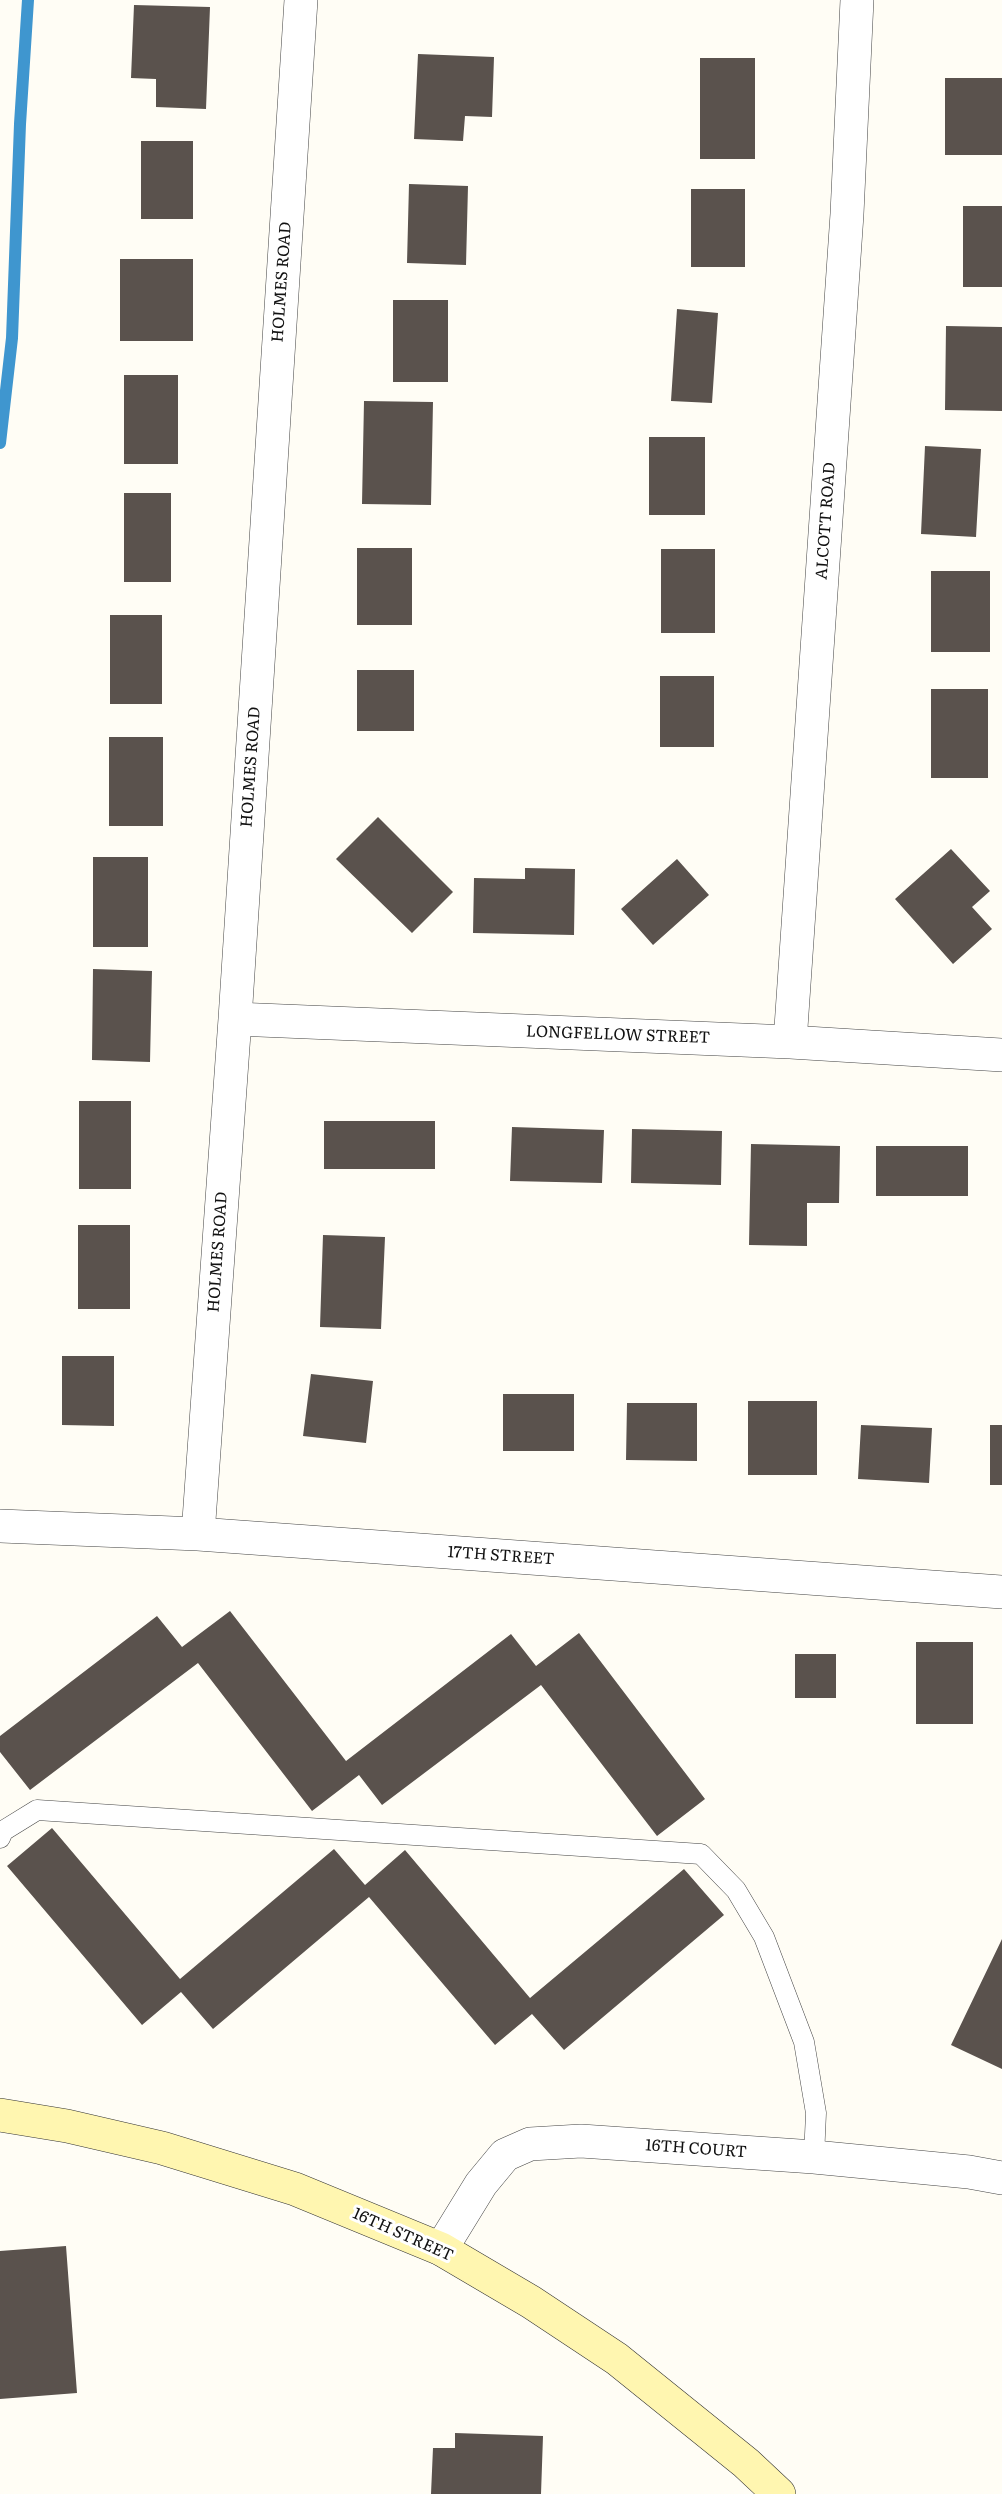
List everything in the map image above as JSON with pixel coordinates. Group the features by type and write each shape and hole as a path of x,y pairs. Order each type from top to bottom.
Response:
{"main road":[{"name":"16TH STREET","path":"0,2115 67,2126 162,2148 295,2190 441,2249 531,2302 616,2359 746,2463 779,2494"}],"street":[{"name":"HOLMES ROAD","path":"198,1534 235,1019 301,0"},
{"name":"ALCOTT ROAD","path":"789,1042 847,214 857,0"},
{"name":"LONGFELLOW STREET","path":"235,1019 789,1042 1002,1055"},
{"name":"17TH STREET","path":"0,1526 198,1534 1002,1592"},
{"name":"16TH COURT","path":"441,2249 480,2184 505,2155 530,2144 581,2141 814,2157 969,2172 1002,2178"}],"lane":[{"path":"0,1838 3,1832 36,1810 701,1854 736,1890 764,1937 804,2042 816,2113 814,2157"}],"building":[{"path":"134,5 210,7 206,109 156,107 156,79 131,78"},
{"path":"418,54 494,57 492,117 465,116 463,141 414,139"},
{"path":"700,58 755,58 755,159 700,159"},
{"path":"945,78 1002,78 1002,155 945,155"},
{"path":"141,141 193,141 193,219 141,219"},
{"path":"409,184 468,186 466,265 407,263"},
{"path":"691,189 745,189 745,267 691,267"},
{"path":"963,206 1002,206 1002,287 963,287"},
{"path":"120,259 193,259 193,341 120,341"},
{"path":"393,300 448,300 448,382 393,382"},
{"path":"677,309 718,313 712,403 671,401"},
{"path":"946,326 1002,327 1002,411 945,410"},
{"path":"124,375 178,375 178,464 124,464"},
{"path":"364,401 433,402 431,505 362,504"},
{"path":"649,437 705,437 705,515 649,515"},
{"path":"925,446 981,449 976,537 921,534"},
{"path":"124,493 171,493 171,582 124,582"},
{"path":"357,548 412,548 412,625 357,625"},
{"path":"661,549 715,549 715,633 661,633"},
{"path":"931,571 990,571 990,652 931,652"},
{"path":"110,615 162,615 162,704 110,704"},
{"path":"357,670 414,670 414,731 357,731"},
{"path":"660,676 714,676 714,747 660,747"},
{"path":"931,689 988,689 988,778 931,778"},
{"path":"109,737 163,737 163,826 109,826"},
{"path":"378,817 453,892 412,933 336,859"},
{"path":"951,849 990,891 972,907 992,929 953,964 895,899"},
{"path":"93,857 148,857 148,947 93,947"},
{"path":"677,859 709,895 653,945 621,909"},
{"path":"525,868 575,869 574,935 473,933 474,878 525,879"},
{"path":"93,969 152,971 150,1062 92,1060"},
{"path":"79,1101 131,1101 131,1189 79,1189"},
{"path":"324,1121 435,1121 435,1169 324,1169"},
{"path":"512,1127 604,1130 602,1183 510,1181"},
{"path":"632,1129 722,1131 721,1185 631,1183"},
{"path":"751,1144 840,1146 839,1203 807,1203 807,1246 749,1245"},
{"path":"876,1146 968,1146 968,1196 876,1196"},
{"path":"78,1225 130,1225 130,1309 78,1309"},
{"path":"323,1235 385,1237 381,1329 320,1327"},
{"path":"62,1356 114,1356 114,1426 62,1425"},
{"path":"311,1374 373,1381 366,1443 303,1436"},
{"path":"503,1394 574,1394 574,1451 503,1451"},
{"path":"748,1401 817,1401 817,1475 748,1475"},
{"path":"627,1403 697,1403 697,1461 626,1460"},
{"path":"861,1425 932,1428 929,1483 858,1479"},
{"path":"990,1425 1002,1425 1002,1485 990,1485"},
{"path":"230,1611 346,1761 511,1634 536,1666 579,1633 705,1799 657,1836 541,1685 382,1805 359,1775 312,1811 198,1663 30,1790 0,1752 0,1736 157,1616 182,1647"},
{"path":"916,1642 973,1642 973,1724 916,1724"},
{"path":"795,1654 836,1654 836,1698 795,1698"},
{"path":"52,1828 180,1979 334,1849 365,1885 405,1850 530,1998 684,1869 724,1915 564,2050 532,2014 495,2045 369,1897 213,2029 181,1992 142,2025 7,1866"},
{"path":"1002,1939 1002,2069 951,2045"},
{"path":"66,2246 77,2393 0,2399 0,2251"},
{"path":"455,2433 543,2436 541,2494 431,2494 433,2448 455,2448"}],"waterway":[{"path":"0,443 12,338 20,124 28,0"}]}
